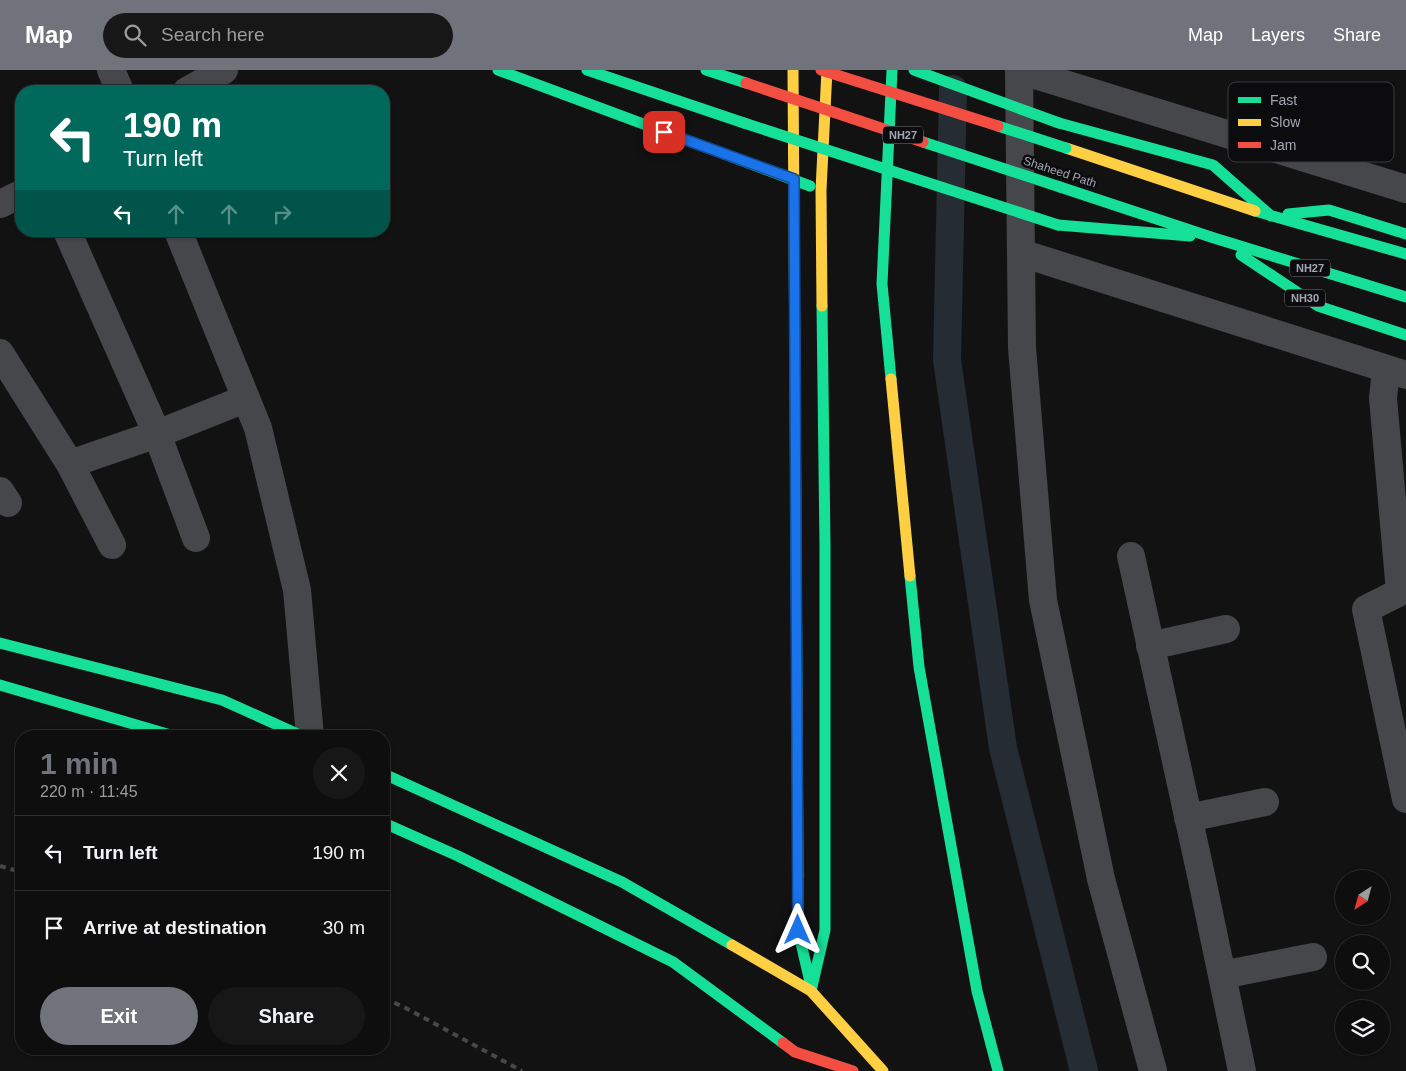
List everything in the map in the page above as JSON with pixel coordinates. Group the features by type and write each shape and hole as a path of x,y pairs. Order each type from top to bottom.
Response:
{"main road":[{"path":"498,70 821,190"},
{"path":"587,70 1058,225 1214,238"},
{"name":"Shaheed Path","path":"706,70 1214,238 1406,297"},
{"path":"793,70 798,930 812,991"},
{"name":"Shaheed Path","path":"821,70 1271,216 1406,254"},
{"path":"812,991 825,930 825,546 821,190 827,70"},
{"path":"892,70 882,284 919,667 977,991 998,1071"},
{"path":"914,70 1059,123 1213,165 1271,216 1329,210 1406,234"},
{"name":"NH30","path":"1214,238 1318,306 1406,335"},
{"path":"0,643 222,700 289,730"},
{"path":"0,685 154,730"},
{"path":"390,777 622,882 812,991 883,1071"},
{"path":"390,826 458,856 673,962 795,1052 854,1071"}],"street":[{"path":"111,70 117,85"},
{"path":"198,85 224,70"},
{"path":"1153,1071 1101,879 1043,600 1022,348 1019,70 1228,134"},
{"path":"1318,162 1406,189"},
{"path":"0,204 15,197"},
{"path":"71,237 157,434 196,538"},
{"path":"180,237 258,428 297,590 309,730"},
{"path":"1021,253 1396,372 1383,398 1403,590 1366,609 1406,799"},
{"path":"0,353 70,464 112,546"},
{"path":"70,464 157,434 245,399"},
{"path":"1131,556 1242,1071"},
{"path":"1150,646 1226,629"},
{"path":"1188,818 1265,802"},
{"path":"1222,975 1313,957"}],"waterway":[{"path":"953,89 947,360 1003,748 1084,1071"}],"railway":[{"path":"0,866 15,870"},
{"path":"390,1001 522,1071"}],"traffic: fast":[{"path":"498,70 810,186"},
{"path":"587,70 744,123"},
{"path":"706,70 746,83"},
{"path":"891,379 882,284 892,70"},
{"path":"914,70 1059,123"},
{"path":"744,123 1058,225"},
{"path":"1059,123 1213,165 1271,216"},
{"path":"998,126 1066,148"},
{"path":"923,142 1060,187"},
{"path":"1060,187 1214,238 1406,297"},
{"path":"1288,214 1329,210 1406,234"},
{"path":"1255,211 1406,254"},
{"path":"1058,225 1190,236"},
{"path":"1241,255 1318,306 1406,335"},
{"path":"811,991 825,930 825,546 822,306"},
{"path":"795,378 797,690"},
{"path":"910,576 919,667 977,991 998,1071"},
{"path":"0,643 222,700 289,730"},
{"path":"0,685 154,730"},
{"path":"390,777 622,882 732,945"},
{"path":"390,826 458,856 673,962 783,1043"},
{"path":"798,876 798,930 810,982"}],"traffic: slow":[{"path":"793,70 795,378"},
{"path":"822,306 821,190 827,70"},
{"path":"1066,148 1255,211"},
{"path":"891,379 910,576"},
{"path":"797,690 798,876"},
{"path":"732,945 811,991 883,1071"}],"traffic: jam":[{"path":"821,70 998,126"},
{"path":"746,83 923,142"},
{"path":"783,1043 795,1052 853,1071"}],"route":[{"path":"664,132 794,179 798,930"}]}
